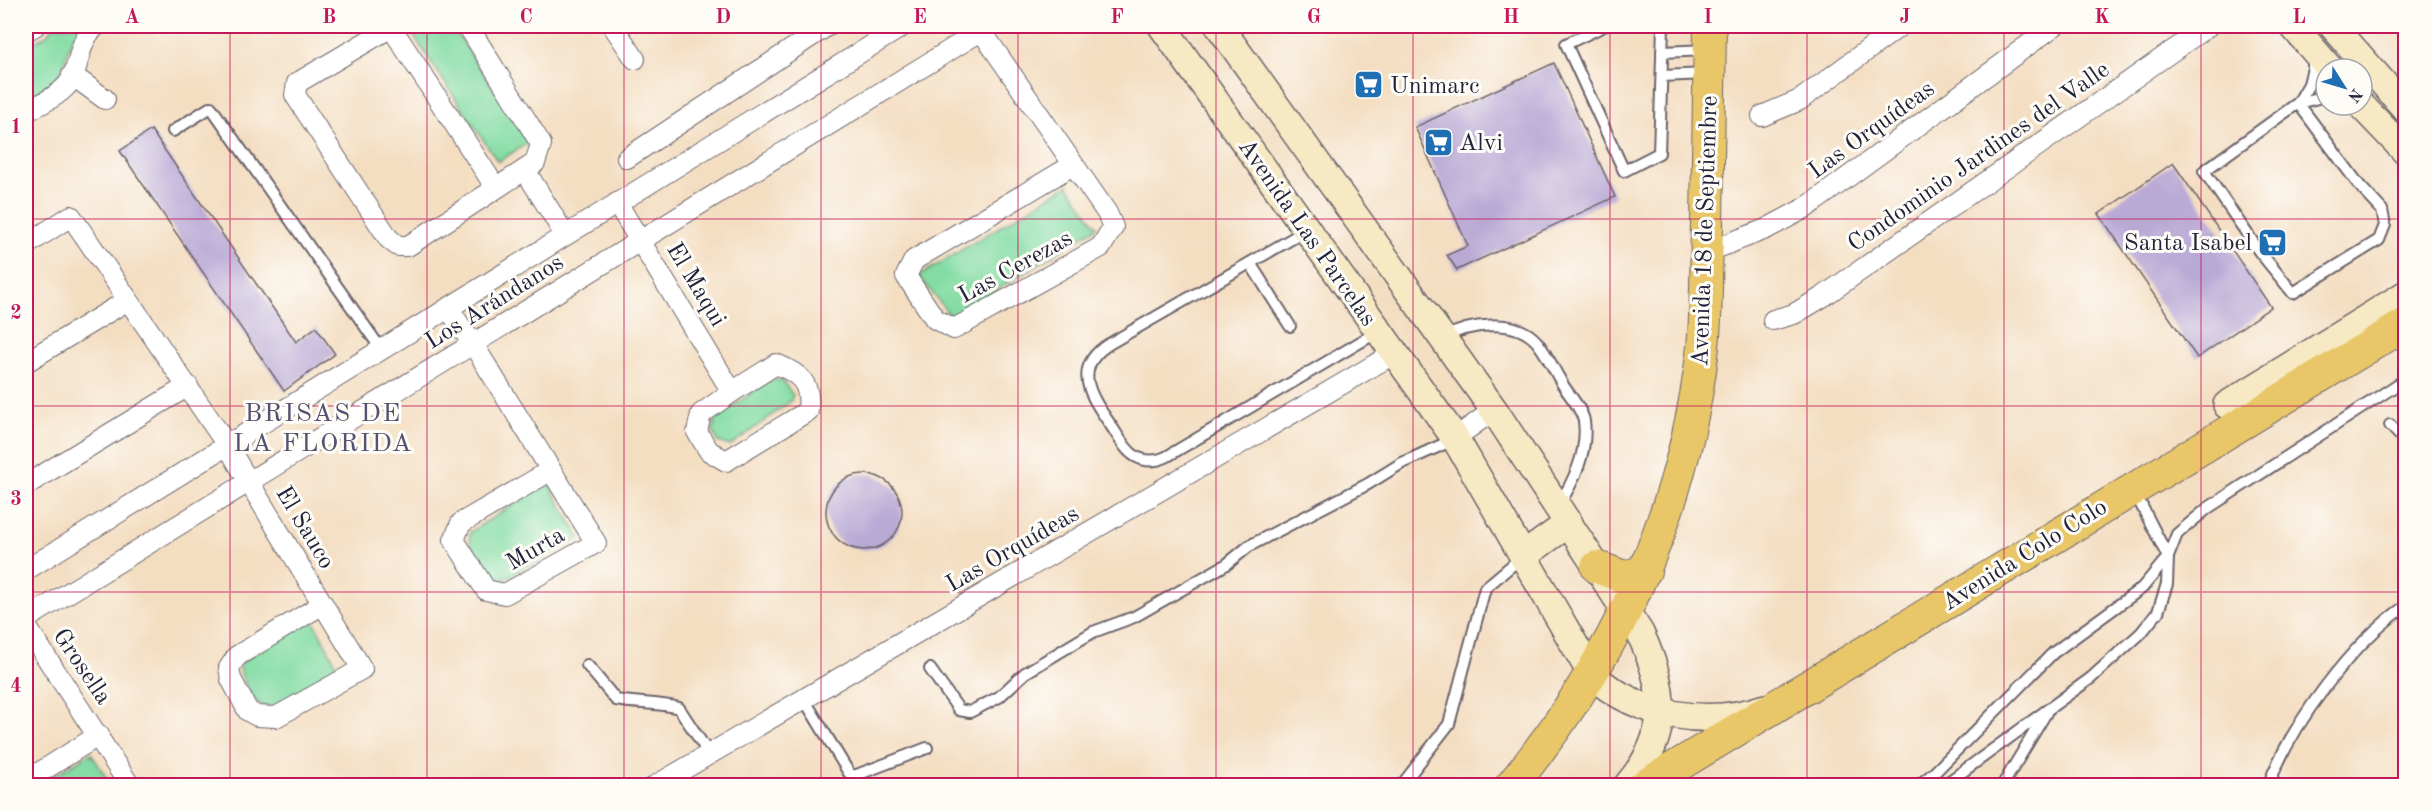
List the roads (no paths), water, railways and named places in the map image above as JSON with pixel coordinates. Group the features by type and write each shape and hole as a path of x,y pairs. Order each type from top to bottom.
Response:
{"main road":[{"name":"Avenida Las Parcelas","path":"1162,26 1455,438 1592,675 1620,696 1660,711 1707,717 1742,714 1783,701 1802,691"},
{"name":"Avenida Las Parcelas","path":"1219,26 1494,410 1640,633 1654,664 1659,686 1660,711 1656,741 1650,755 1627,786"},
{"path":"2293,26 2320,57"},
{"path":"2333,26 2406,109"},
{"name":"Avenida 18 de Septiembre","path":"1511,786 1592,675 1627,611 1645,571 1677,483 1697,392 1704,334 1710,50"},
{"path":"2372,117 2406,152"},
{"path":"2227,405 2406,294"},
{"name":"Avenida Colo Colo","path":"1644,786 2132,488 2406,324"},
{"path":"1523,556 1563,515"},
{"path":"1598,567 1624,577 1645,571"}],"street":[{"path":"26,31 35,26"},
{"path":"26,112 58,93 72,75 84,39 96,26"},
{"path":"468,26 541,144 535,163 408,246 398,246 388,239 295,95 297,83 392,26 496,188"},
{"path":"613,26 635,59"},
{"path":"627,158 827,26"},
{"name":"Los Arándanos","path":"26,570 903,26"},
{"path":"1762,116 1800,100 1900,26"},
{"name":"Las Orquídeas","path":"1707,252 1766,229 1807,207 2054,26"},
{"name":"Condominio Jardines del Valle","path":"1773,320 1794,314 1824,296 2208,26"},
{"name":"Los Arándanos","path":"26,619 983,27"},
{"name":"Las Cerezas","path":"983,27 1107,213 1113,227 1101,247 954,329 935,320 906,276 914,260 1073,165"},
{"path":"72,75 105,99"},
{"path":"525,170 565,235"},
{"name":"El Maqui","path":"617,203 732,392"},
{"name":"El Sauco","path":"26,245 71,216 227,445 249,482 323,604 362,669 276,717 258,716 248,711 231,679 229,668 233,662 237,657 323,604"},
{"path":"26,362 128,300"},
{"name":"Murta","path":"448,308 473,344 596,543 505,594 486,590 454,540 461,523 550,471"},
{"name":"Las Orquídeas","path":"655,786 1395,353"},
{"path":"776,364 796,372 810,394 808,411 726,461 709,451 697,432 701,414 732,392 776,364"},
{"path":"26,485 188,386"},
{"path":"1455,438 1494,410"},
{"name":"Grosella","path":"26,626 99,735 130,786"},
{"name":"Grosella","path":"26,781 99,735"}],"lane":[{"path":"1604,26 1566,44 1624,171 1659,153 1663,26"},
{"path":"2298,103 2309,84 2313,68 2312,48"},
{"path":"1662,76 1710,50"},
{"path":"1662,52 1710,50"},
{"path":"2298,103 2352,176 2382,210 2385,225 2379,240 2293,293 2259,251 2204,171 2298,103 2314,99"},
{"path":"173,131 211,107 381,349"},
{"path":"1307,230 1102,349 1092,360 1087,383 1092,397 1129,452 1152,461 1166,457 1379,331"},
{"path":"1250,263 1290,326"},
{"path":"1442,338 1458,329 1479,325 1507,326 1537,342 1584,418 1584,449 1563,515"},
{"path":"1918,786 1934,773 2053,653 2142,588 2168,557 2177,534 2208,508 2406,379"},
{"path":"2390,425 2406,442"},
{"path":"930,669 959,710 970,712 999,697 1025,673 1093,632 1134,617 1227,564 1249,546 1368,484 1402,463 1455,438"},
{"path":"1943,786 2100,670 2141,633 2158,612 2168,584 2168,557 2132,488"},
{"path":"1401,786 1449,724 1485,588 1523,556"},
{"path":"2268,786 2277,764 2319,697 2353,654 2390,616 2406,606"},
{"path":"587,665 616,700 637,704 667,704 679,708 709,754"},
{"path":"804,699 849,773 854,776 927,748"},
{"path":"2002,786 2050,708"}],"place":[{"name":"Unimarc","path":"1369,85"},
{"name":"Alvi","path":"1438,142"},
{"name":"Santa Isabel","path":"2273,242"}],"district":[{"name":"BRISAS DE LA FLORIDA","path":"323,427"}]}
